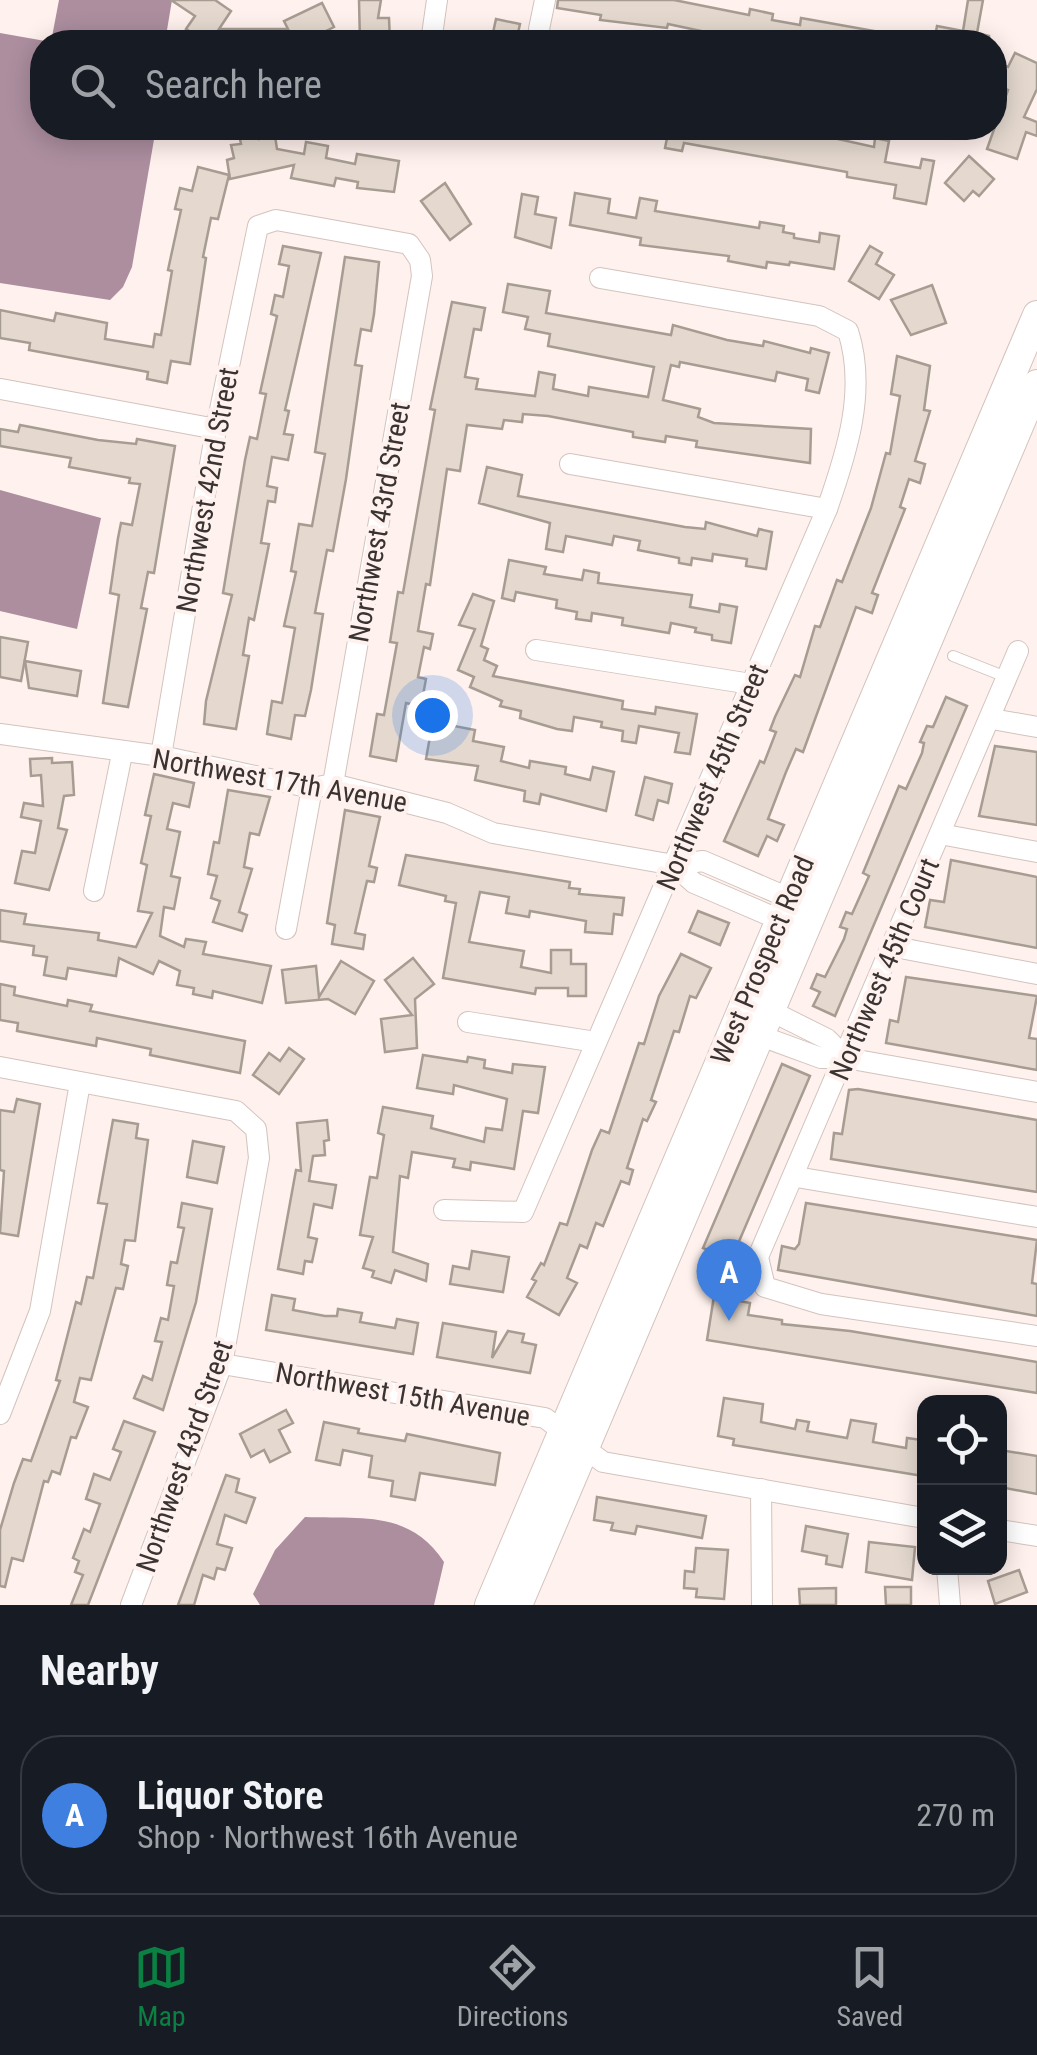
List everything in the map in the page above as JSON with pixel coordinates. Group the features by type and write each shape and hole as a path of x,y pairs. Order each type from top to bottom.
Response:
{"main road":[{"name":"West Prospect Road","path":"518,1605 574,1440 797,914 1037,315"},
{"name":"West Prospect Road","path":"797,914 1037,384"},
{"name":"West Prospect Road","path":"489,1605 574,1440"}],"street":[{"path":"433,30 437,0"},
{"path":"539,30 545,0"},
{"name":"Northwest 42nd Street","path":"162,756 216,429 258,226 276,220 409,244 420,260"},
{"name":"Northwest 43rd Street","path":"286,928 323,786 422,276 420,260"},
{"name":"Northwest 45th Street","path":"444,1210 523,1212 846,457 856,393 856,357 848,331 819,316 600,278"},
{"path":"1,389 216,429"},
{"path":"570,464 827,509"},
{"path":"536,650 751,684"},
{"name":"Northwest 45th Court","path":"1018,651 895,947 758,1257 765,1287 821,1304 1037,1336"},
{"path":"992,720 1037,727"},
{"name":"Northwest 17th Avenue","path":"0,734 122,754 162,756 323,786 447,813 493,833 674,865 704,861 797,914"},
{"path":"94,891 122,754"},
{"path":"940,834 1037,852"},
{"path":"895,947 1037,974"},
{"path":"753,1018 822,1058 846,1058 1037,1092"},
{"path":"468,1022 596,1042"},
{"path":"0,1068 80,1083 40,1311 0,1414"},
{"name":"Northwest 43rd Street","path":"80,1083 236,1111 256,1129 259,1158 222,1364 131,1605"},
{"path":"796,1177 1037,1218"},
{"name":"Northwest 15th Avenue","path":"222,1364 544,1418 603,1462 917,1517"},
{"path":"761,1489 762,1605"},
{"path":"1007,1531 1037,1536"},
{"path":"948,1575 950,1605"}],"lane":[{"path":"952,656 1007,678"}],"shaded area":[{"path":"59,0 172,0 167,30 53,30"},
{"path":"0,33 30,38 30,140 154,140 132,267 123,287 110,300 0,283"},
{"path":"0,490 101,518 77,629 0,611"},
{"path":"305,1517 365,1518 400,1525 416,1533 444,1562 434,1605 260,1605 253,1594 275,1550"}],"building":[{"path":"171,0 215,0 231,11 219,29 288,29 284,21 322,3 334,27 328,30 187,30 195,16"},
{"path":"359,0 381,0 378,18 389,18 390,30 360,30"},
{"path":"558,0 674,0 749,15 750,9 773,14 772,20 800,25 801,18 868,30 696,30 668,24 667,28 600,20 601,15 557,8"},
{"path":"968,0 983,0 978,30 963,30"},
{"path":"496,19 520,24 519,30 494,30"},
{"path":"1015,53 1037,63 1037,89 1024,117 1037,122 1037,136 1026,132 1017,159 987,149 990,140 1007,140 1008,67"},
{"path":"240,140 276,140 277,149 304,154 306,142 328,146 326,158 355,164 357,154 399,161 394,192 357,188 358,182 336,178 334,186 291,178 294,165 230,179 227,160 234,158 231,145 241,144"},
{"path":"667,140 842,140 874,147 875,140 884,140 889,141 885,162 920,168 922,159 934,161 926,204 894,198 896,185 847,177 847,172 684,143 682,151 665,148"},
{"path":"969,156 994,179 979,196 973,191 964,201 945,183"},
{"path":"198,167 229,175 218,219 211,218 190,364 171,361 167,383 147,379 148,372 29,350 30,343 0,338 0,310 54,321 56,313 107,323 105,339 153,347 155,334 161,335 172,271 168,270 181,210 175,209 180,188 192,191"},
{"path":"445,183 471,224 450,240 421,201"},
{"path":"575,193 610,199 608,213 636,218 640,198 657,201 655,211 759,228 760,222 784,226 783,232 794,234 794,238 819,242 820,233 839,236 834,269 790,262 767,262 766,268 728,261 729,256 640,245 641,238 570,225"},
{"path":"522,194 538,197 535,214 556,218 551,248 515,237"},
{"path":"283,246 321,253 285,410 289,411 284,434 293,435 288,460 272,457 267,486 277,488 275,502 268,501 261,543 269,544 254,620 249,618 243,655 249,656 236,729 204,724 206,701 232,595 223,593 245,460 250,437 257,439 266,394 260,393 277,316 271,314 275,295 283,297 289,266 279,264"},
{"path":"870,246 882,253 876,264 894,275 879,299 849,281"},
{"path":"345,257 379,262 374,314 371,331 361,329 355,365 362,366 346,479 333,551 327,550 315,613 323,614 311,690 305,716 295,715 291,739 267,734 272,701 282,703 295,628 284,626 296,572 291,571 299,524 312,526 325,454 315,452"},
{"path":"508,284 550,291 546,313 671,335 673,325 727,340 763,346 764,341 810,353 811,348 829,353 819,393 806,390 808,379 777,372 775,381 680,362 679,367 671,365 663,400 700,409 698,417 714,423 811,429 810,463 696,447 697,441 666,436 665,442 633,437 633,432 548,416 523,414 522,422 504,420 502,429 467,425 460,471 447,469 430,585 426,584 418,631 433,634 430,649 424,647 418,677 426,679 421,706 406,703 396,761 370,756 377,714 384,715 397,643 390,642 398,592 403,593 435,410 430,409 452,302 485,308 481,330 474,329 465,377 478,379 476,389 535,396 539,372 555,375 553,389 588,396 589,387 648,397 654,367 548,346 550,334 525,329 528,317 503,312"},
{"path":"932,285 946,323 911,335 891,300"},
{"path":"897,356 930,366 924,410 930,411 915,461 925,464 920,483 909,479 900,507 905,509 872,593 878,595 872,613 856,607 803,752 796,749 768,819 784,825 777,841 767,836 758,856 724,841 760,761 764,763 776,732 770,730 775,717 795,675 800,677 815,626 820,627 837,580 842,582 871,508 886,453 890,454 900,396 891,394"},
{"path":"20,425 98,440 136,444 137,439 175,446 154,573 148,572 141,608 147,609 128,707 103,703 119,595 110,593 118,538 121,523 132,525 140,484 129,483 130,478 69,467 71,458 0,446 0,429 18,432"},
{"path":"487,467 522,475 518,496 685,527 705,529 706,522 757,536 759,529 772,532 766,569 746,566 747,559 713,554 712,561 692,558 691,565 679,563 679,558 638,550 640,541 614,536 612,545 566,536 563,552 546,549 550,523 479,503"},
{"path":"509,560 546,567 544,574 582,580 584,570 599,573 598,583 692,595 690,607 719,612 720,604 737,607 731,643 712,640 712,635 695,632 696,628 671,623 669,633 622,625 623,618 592,613 591,621 576,619 577,612 556,608 557,600 516,592 514,601 502,598"},
{"path":"473,594 494,601 481,646 488,649 484,660 497,666 493,676 623,701 622,709 655,714 656,707 697,714 690,754 675,752 679,733 639,726 636,743 622,741 623,731 574,717 572,731 557,729 520,718 521,711 500,706 502,701 470,687 474,677 458,670 475,629 459,625"},
{"path":"0,637 28,642 21,681 0,677"},
{"path":"25,661 81,671 77,696 29,688"},
{"path":"946,697 967,706 835,1016 813,1006 820,992 811,988 817,974 825,977 844,939 847,929 840,927 846,912 852,914 869,876 863,873 899,786 906,789 922,753 924,743 920,742 927,726 933,727"},
{"path":"434,714 450,717 449,725 475,730 473,741 504,747 501,761 529,768 530,761 566,767 565,774 590,780 593,767 614,772 606,811 541,794 539,804 524,801 525,791 475,780 478,766 426,759"},
{"path":"995,746 1037,752 1037,825 979,816"},
{"path":"52,758 52,763 72,762 74,795 64,796 58,828 67,830 49,890 15,883 22,851 35,853 41,821 21,817 24,803 43,806 41,775 31,776 30,759"},
{"path":"154,774 194,783 189,807 173,803 167,829 180,832 171,876 180,878 174,909 164,907 160,936 184,947 186,939 206,942 203,954 271,966 262,1003 213,991 212,998 193,994 194,988 177,985 180,971 159,961 153,974 119,958 116,976 68,968 66,979 44,975 47,957 33,955 34,946 0,941 0,910 26,914 24,924 99,933 98,940 136,947 152,913 138,911 147,865 141,863 151,816 145,815"},
{"path":"645,777 672,784 668,803 658,800 653,820 636,815"},
{"path":"228,790 270,797 259,835 250,833 244,867 252,869 239,912 247,915 242,931 213,922 220,901 211,898 217,876 208,874 214,842 219,843"},
{"path":"345,810 380,817 369,866 377,868 374,882 367,881 355,933 365,935 363,949 332,944 335,925 327,923"},
{"path":"406,855 570,882 569,888 580,889 579,894 624,898 622,915 614,914 612,934 585,932 586,921 530,911 529,917 506,913 509,897 480,892 469,942 524,951 521,967 551,973 551,950 571,950 571,964 586,964 586,996 568,996 568,988 536,988 535,994 443,978 456,903 445,901 446,896 399,885"},
{"path":"951,860 1037,877 1037,948 925,927 930,900 944,902"},
{"path":"698,911 729,923 720,945 689,932"},
{"path":"681,954 711,968 696,998 690,996 679,1032 674,1031 651,1100 656,1102 647,1121 643,1119 627,1168 633,1170 629,1184 621,1181 603,1226 596,1223 587,1248 580,1245 567,1278 577,1283 559,1315 527,1297 536,1281 532,1279 541,1263 544,1265 560,1223 567,1225 592,1150 601,1130 609,1133 639,1043 644,1044 659,996"},
{"path":"413,958 434,984 415,999 417,1048 385,1052 381,1019 412,1015 385,980"},
{"path":"341,961 374,981 355,1014 328,999 286,1003 282,970 316,966 319,997"},
{"path":"906,977 1037,996 1029,1038 1037,1039 1037,1070 886,1043 890,1020 898,1022"},
{"path":"0,984 15,987 14,995 67,1006 68,1000 92,1005 90,1011 245,1041 240,1073 150,1055 151,1049 97,1038 96,1046 17,1031 18,1023 0,1020"},
{"path":"289,1048 304,1059 279,1094 253,1075 269,1053 280,1061"},
{"path":"423,1055 467,1062 468,1057 485,1060 484,1068 512,1073 513,1064 545,1067 538,1113 523,1111 514,1169 471,1162 470,1170 453,1167 455,1159 412,1152 408,1178 400,1176 393,1252 428,1264 426,1281 395,1270 391,1283 372,1277 374,1271 363,1268 373,1237 360,1235 370,1177 377,1178 384,1135 378,1133 383,1107 433,1116 431,1128 484,1142 486,1128 502,1130 507,1099 454,1085 453,1094 417,1088"},
{"path":"782,1064 810,1076 731,1260 703,1248"},
{"path":"849,1090 1037,1120 1037,1192 831,1159 834,1133 842,1134"},
{"path":"17,1099 40,1104 18,1236 0,1233 4,1171 0,1170 0,1110 14,1112"},
{"path":"113,1120 138,1124 136,1138 148,1140 135,1241 125,1240 121,1264 128,1266 123,1289 116,1288 91,1380 80,1378 74,1402 88,1407 76,1438 71,1437 60,1474 52,1471 48,1482 44,1481 23,1561 12,1558 5,1587 0,1586 0,1530 14,1483 23,1459 31,1461 60,1381 56,1380 76,1302 81,1304 87,1277 93,1278 107,1204 98,1203"},
{"path":"327,1120 329,1140 324,1141 325,1155 313,1156 309,1181 336,1185 332,1208 314,1204 308,1237 317,1239 312,1262 305,1261 303,1274 278,1269 296,1170 301,1171 297,1123"},
{"path":"193,1141 224,1147 217,1183 187,1177"},
{"path":"182,1203 212,1209 196,1302 163,1410 134,1398 143,1376 152,1380 162,1342 155,1341 161,1318 168,1320 174,1286 167,1285 171,1262 177,1263 184,1228 178,1227"},
{"path":"806,1203 1037,1240 1032,1283 1037,1284 1037,1316 778,1270 782,1246 795,1249 799,1244"},
{"path":"472,1251 509,1257 503,1292 450,1284 453,1266 469,1269"},
{"path":"272,1295 295,1299 293,1310 325,1316 337,1316 338,1309 362,1313 360,1322 395,1328 397,1319 418,1323 413,1354 266,1330"},
{"path":"714,1296 750,1303 748,1315 782,1320 782,1324 850,1331 1037,1362 1037,1393 707,1340"},
{"path":"443,1323 496,1332 492,1358 508,1331 524,1334 522,1342 536,1345 530,1373 437,1357"},
{"path":"724,1398 763,1404 761,1422 795,1429 797,1420 809,1422 807,1431 847,1438 851,1420 876,1424 873,1442 906,1448 907,1438 917,1439 917,1475 733,1445 734,1439 718,1436"},
{"path":"286,1410 293,1423 279,1430 290,1452 270,1462 264,1450 251,1457 240,1434"},
{"path":"124,1421 155,1432 88,1605 71,1605 83,1575 75,1572 79,1561 73,1558 84,1529 90,1532 100,1504 86,1499 94,1474 110,1480 121,1452 113,1449"},
{"path":"324,1422 359,1429 358,1433 405,1441 407,1434 500,1453 495,1485 420,1473 415,1500 391,1496 393,1481 369,1477 372,1456 343,1450 340,1465 316,1460"},
{"path":"1007,1451 1037,1456 1037,1494 1007,1488"},
{"path":"226,1475 239,1479 236,1492 255,1498 246,1523 225,1515 217,1544 232,1548 225,1570 217,1568 214,1579 203,1575 194,1605 178,1605"},
{"path":"597,1497 706,1516 702,1538 637,1526 635,1534 611,1530 613,1523 594,1520"},
{"path":"806,1526 848,1534 842,1567 826,1564 827,1556 802,1551"},
{"path":"869,1542 915,1547 912,1580 866,1572"},
{"path":"696,1548 728,1550 724,1599 696,1597 697,1589 684,1588 685,1571 694,1572"},
{"path":"1019,1570 1027,1592 995,1604 988,1581"},
{"path":"885,1587 911,1587 911,1605 886,1605"},
{"path":"836,1588 836,1605 800,1605 799,1589"}],"place":[{"name":"Liquor Store","path":"729,1321"}]}
